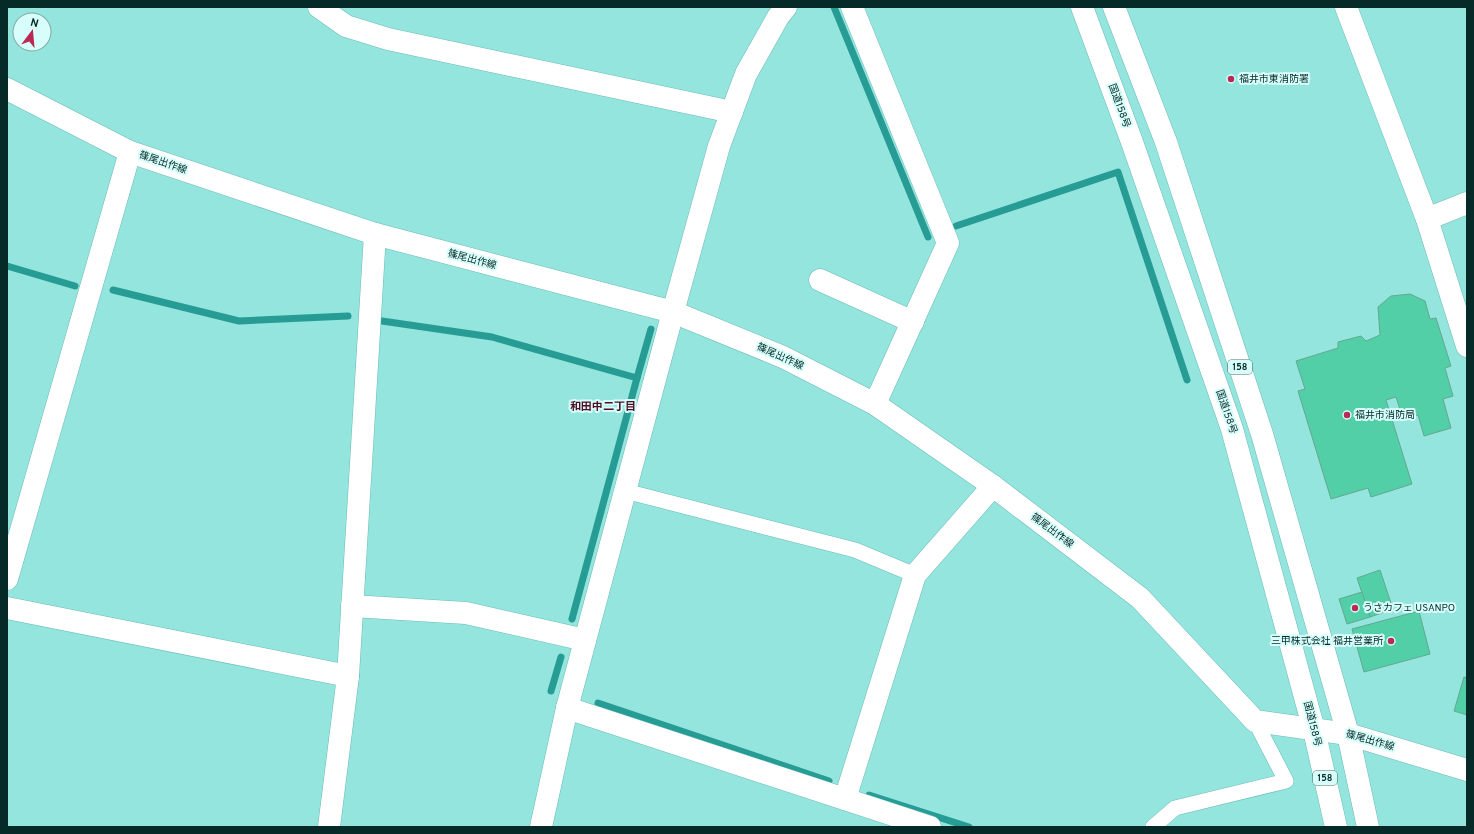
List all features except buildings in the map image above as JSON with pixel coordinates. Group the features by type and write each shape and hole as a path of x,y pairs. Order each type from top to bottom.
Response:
{"main road":[{"path":"319,7 346,26 388,39 732,112"},
{"path":"541,827 567,708 672,312 719,146 746,74 778,17 786,7"},
{"path":"852,7 948,243 875,404"},
{"name":"国道158号","path":"1082,7 1132,142 1232,429 1314,730 1336,827"},
{"name":"158","path":"1114,7 1166,142 1262,434 1348,734 1368,827"},
{"path":"1346,7 1427,219 1467,346"},
{"name":"篠尾出作線","path":"7,89 130,152 375,234 672,312 783,357 875,404 993,486 1140,598 1255,721 1348,734 1467,770"},
{"path":"7,579 130,152"},
{"path":"1427,219 1467,203"},
{"path":"329,827 348,676 375,234"},
{"path":"820,280 913,322"},
{"path":"845,799 915,575 993,486"},
{"path":"352,606 466,613 585,640"},
{"path":"7,608 348,676"},
{"path":"567,708 930,827"}],"lane":[{"path":"625,491 855,550 915,575"},
{"path":"1153,827 1175,808 1286,781 1255,721"}],"waterway":[{"path":"834,7 928,237"},
{"path":"956,226 1118,172 1187,380"},
{"path":"7,266 75,286"},
{"path":"113,290 239,321 348,316"},
{"path":"382,321 492,337 637,378 651,329"},
{"path":"572,619 637,378"},
{"path":"551,691 561,657"},
{"path":"598,703 829,781"},
{"path":"869,795 969,827"}],"place":[{"name":"福井市東消防署","path":"1231,79"},
{"name":"福井市消防局","path":"1347,415"},
{"name":"うさカフェ USANPO","path":"1355,608"},
{"name":"三甲株式会社 福井営業所","path":"1391,641"}],"district":[{"name":"和田中二丁目","path":"603,407"}]}
